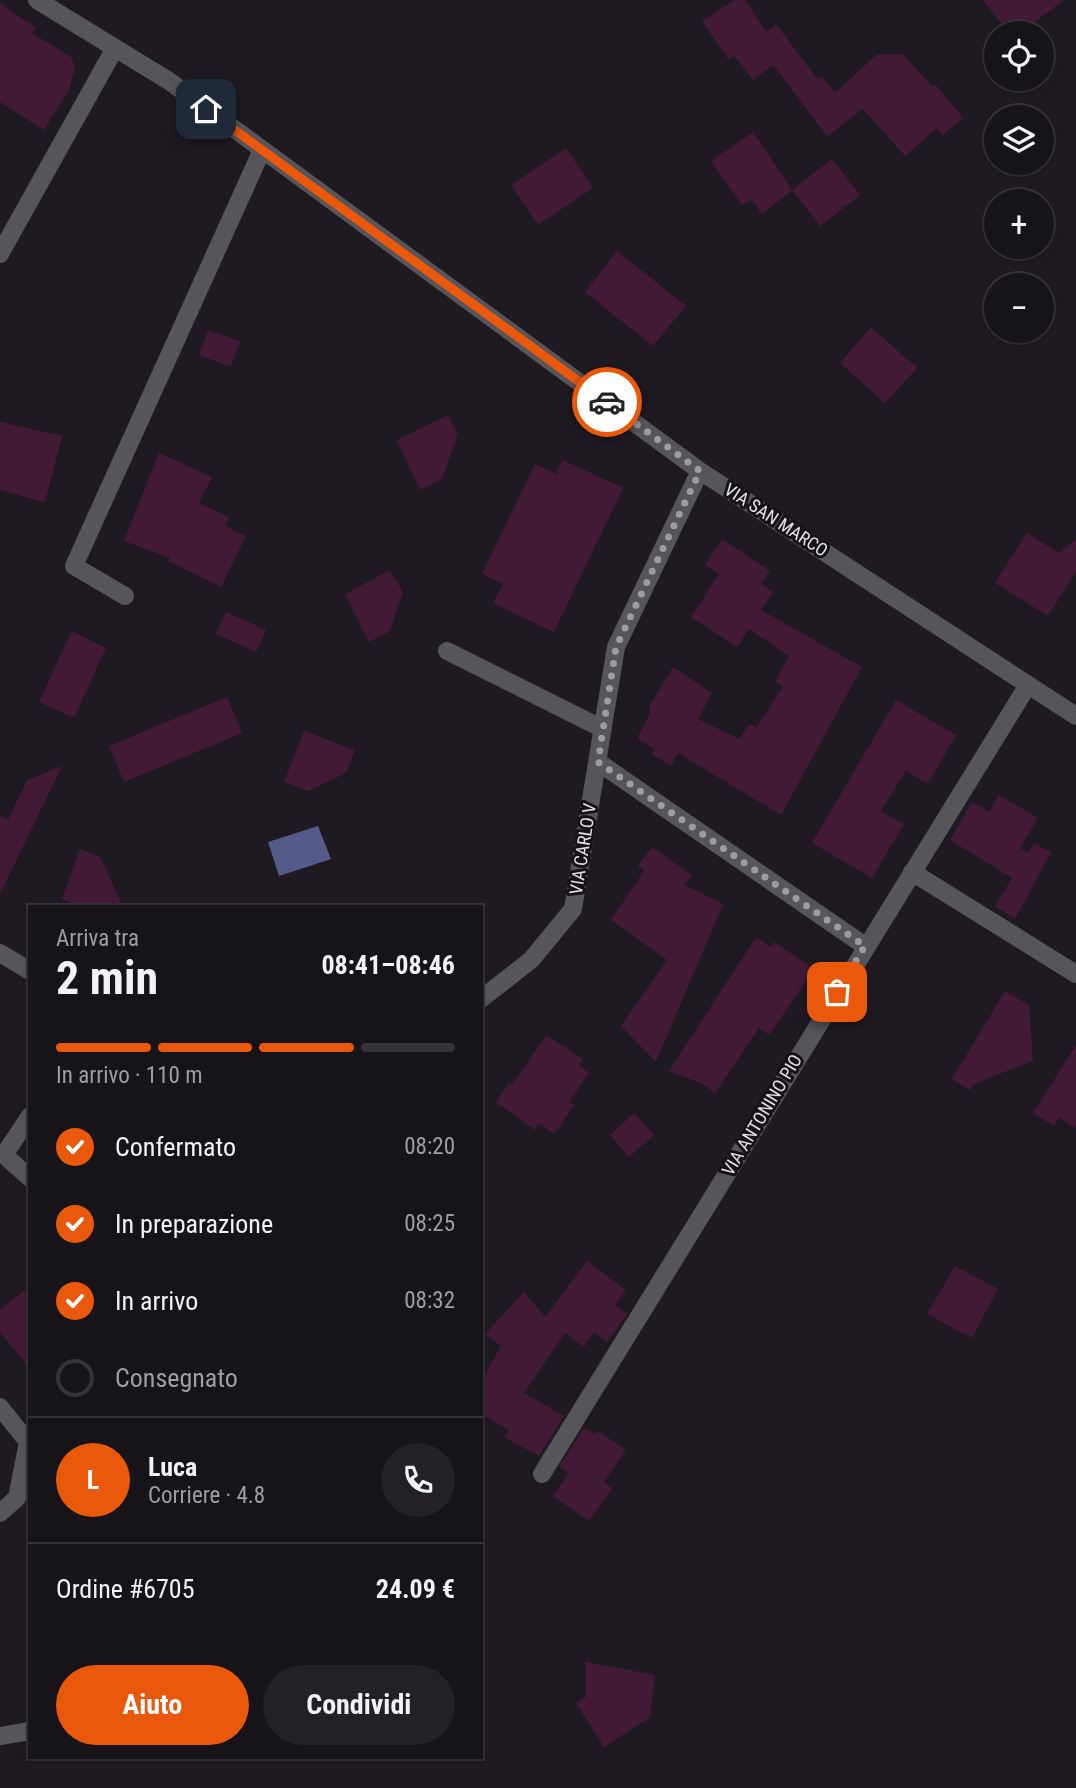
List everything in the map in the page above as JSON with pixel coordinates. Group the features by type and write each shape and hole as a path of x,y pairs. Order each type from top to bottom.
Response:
{"street":[{"name":"VIA SAN MARCO","path":"37,0 169,81 700,471 1076,716"},
{"path":"0,254 115,48"},
{"path":"125,596 74,566 262,150"},
{"name":"VIA CARLO V","path":"483,997 531,960 573,909 616,647 700,471"},
{"path":"447,651 603,729"},
{"name":"VIA ANTONINO PIO","path":"542,1474 1028,685"},
{"path":"598,762 865,946"},
{"path":"912,872 1076,974"},
{"path":"0,953 28,970"},
{"path":"28,1119 4,1155 28,1176"},
{"path":"0,1407 28,1441 17,1498 0,1513"},
{"path":"0,1736 28,1731"}],"water":[{"path":"318,826 331,859 279,876 268,842"}],"building":[{"path":"735,0 745,0 766,32 776,24 818,80 822,77 835,93 876,55 902,54 932,86 936,85 963,118 942,135 937,128 905,156 863,109 827,136 773,65 753,80 734,56 728,59 702,21"},
{"path":"983,0 1064,0 1036,21 1000,21"},
{"path":"0,3 35,28 32,33 71,57 75,68 69,90 44,130 0,102"},
{"path":"753,132 792,190 762,214 751,199 742,205 711,161"},
{"path":"566,148 593,188 538,225 511,185"},
{"path":"832,159 860,195 820,226 792,190"},
{"path":"617,251 686,306 653,346 585,292"},
{"path":"871,327 917,368 885,403 840,363"},
{"path":"208,330 240,341 231,367 199,355"},
{"path":"448,415 458,434 442,479 420,490 397,440"},
{"path":"0,422 62,436 45,502 0,490"},
{"path":"159,453 212,477 199,503 229,517 225,526 246,536 221,587 168,561 170,558 124,541"},
{"path":"563,460 623,488 554,632 493,603 503,584 482,574 535,464 556,474"},
{"path":"1027,533 1059,553 1076,539 1076,571 1048,616 995,583"},
{"path":"722,539 770,571 761,584 773,592 761,610 862,667 781,815 678,753 671,766 652,754 654,749 637,738 650,714 650,705 673,667 712,693 698,719 739,739 749,724 756,728 783,686 775,682 789,656 749,629 737,647 691,617 719,574 705,565"},
{"path":"390,570 403,592 390,631 369,642 345,594"},
{"path":"226,612 266,630 256,652 216,634"},
{"path":"72,631 106,648 74,718 39,702"},
{"path":"227,697 242,733 124,782 109,746"},
{"path":"896,700 956,735 928,784 906,771 881,811 904,824 872,878 812,843"},
{"path":"304,731 355,750 346,773 308,791 284,782"},
{"path":"62,766 0,894 0,816 8,820 27,780"},
{"path":"999,795 1038,818 1020,848 1028,853 1034,843 1051,852 1015,919 995,906 1012,878 950,840 972,802 989,812"},
{"path":"652,847 692,875 685,885 723,904 656,1062 621,1026 667,960 611,920 644,871 638,866"},
{"path":"80,849 100,857 123,905 76,905 62,899"},
{"path":"756,937 771,947 774,942 814,969 769,1035 759,1028 715,1093 703,1084 669,1071"},
{"path":"1005,991 1029,1005 1033,1061 978,1082 969,1090 952,1079"},
{"path":"546,1035 583,1059 579,1065 589,1073 569,1102 574,1105 554,1134 539,1123 535,1130 496,1102 509,1083 512,1085"},
{"path":"1076,1045 1076,1128 1059,1118 1054,1126 1033,1113"},
{"path":"634,1113 654,1135 629,1157 610,1135"},
{"path":"587,1261 626,1290 615,1305 627,1314 607,1342 594,1332 584,1347 565,1333 524,1393 564,1416 539,1456 504,1437 509,1430 483,1415 483,1378 501,1346 485,1334 524,1292 545,1317"},
{"path":"955,1266 998,1289 972,1338 927,1314"},
{"path":"28,1288 28,1367 0,1332 0,1310"},
{"path":"584,1428 595,1434 598,1431 626,1450 604,1482 612,1488 589,1521 553,1496 569,1473 559,1467"},
{"path":"586,1662 655,1675 650,1717 604,1747 576,1703 586,1697"}],"way so far":[{"path":"607,402 700,471 616,647 598,762 865,946 837,992"}],"route":[{"path":"206,109 607,402"}]}
